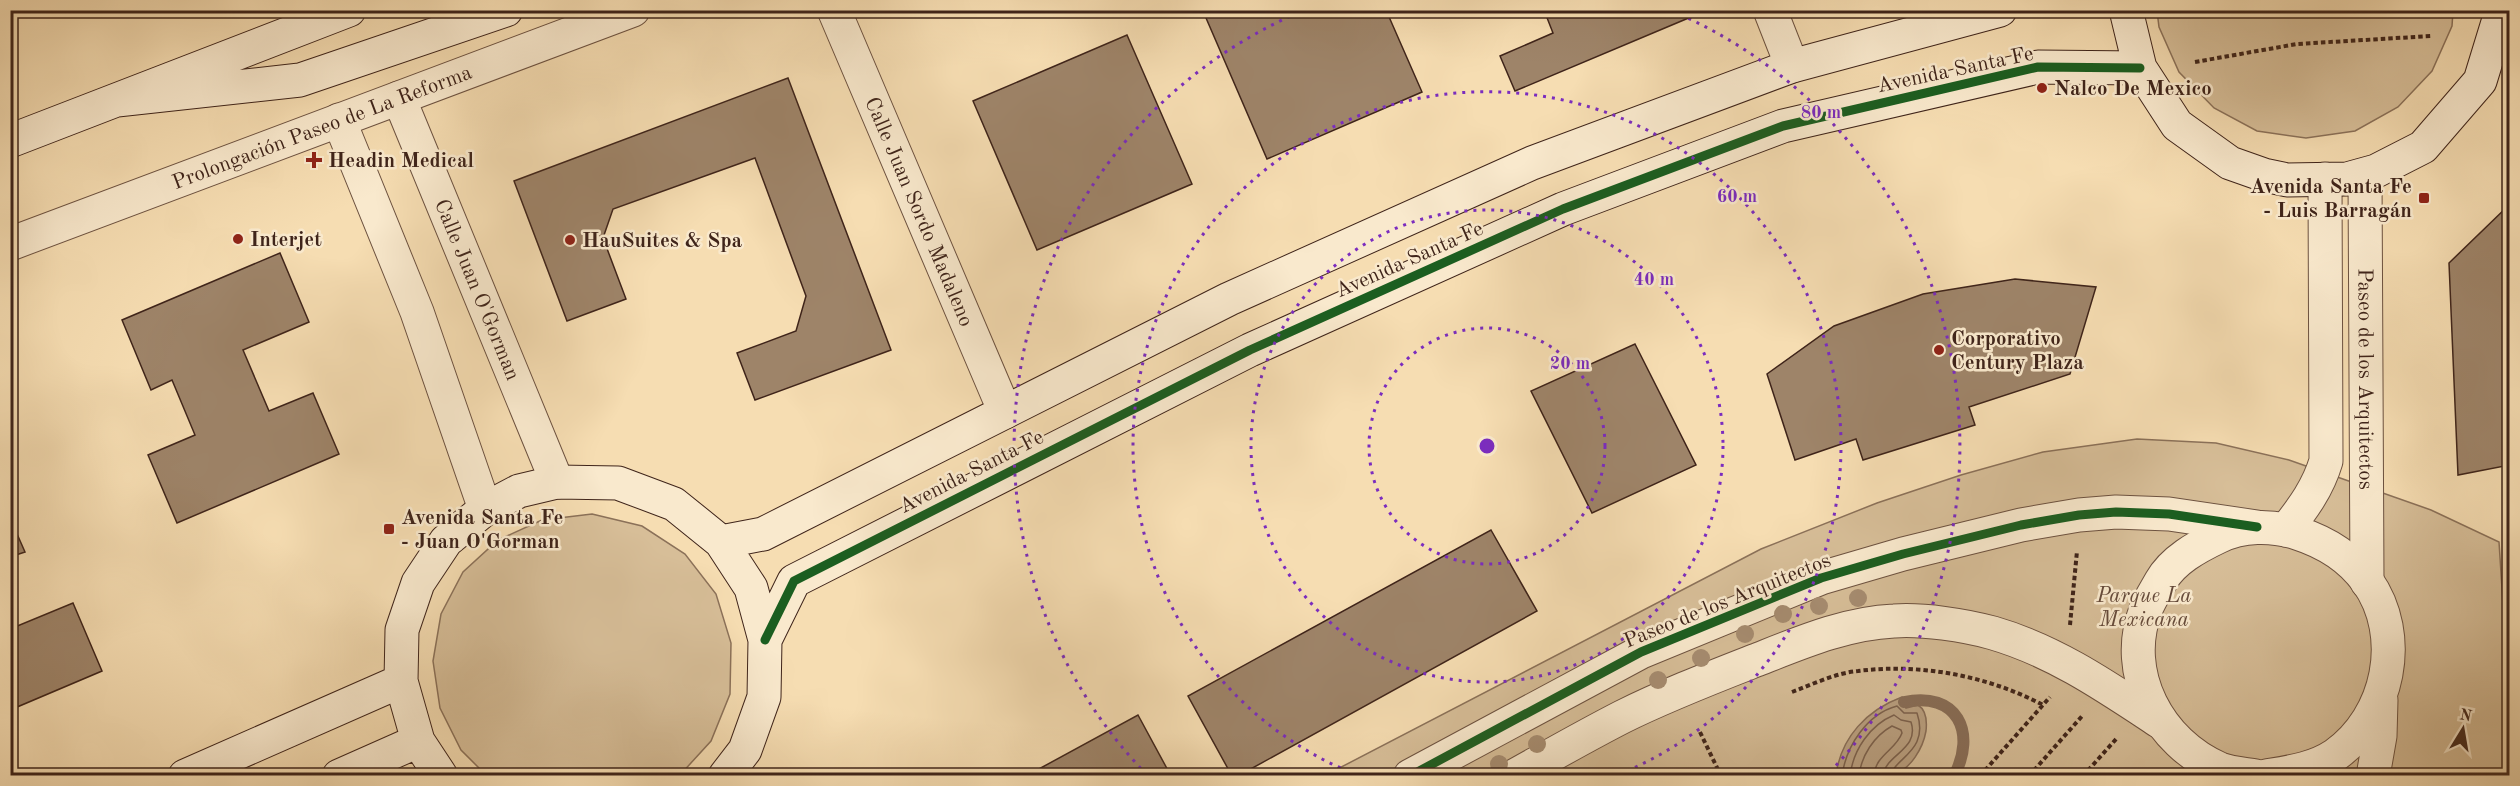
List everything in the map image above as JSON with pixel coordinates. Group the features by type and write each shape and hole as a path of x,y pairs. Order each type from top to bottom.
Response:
{"street":[{"path":"10,141 350,10"},
{"path":"117,100 300,80 506,10"},
{"name":"Prolongación Paseo de La Reforma","path":"10,244 633,10"},
{"name":"Calle Juan Sordo Madaleno","path":"834,10 1005,412"},
{"path":"1770,10 1792,66"},
{"name":"Avenida Santa Fe","path":"721,542 763,534 1229,300 1532,163 1792,66 2000,10"},
{"path":"2126,10 2140,68 2177,125 2230,163 2264,176 2287,180 2347,179 2365,175 2423,147 2480,81 2502,15"},
{"name":"Avenida Santa Fe","path":"765,640 794,581 1250,350 1563,209 1783,126 2038,67 2140,68"},
{"name":"Calle Juan O'Gorman","path":"399,98 556,482"},
{"path":"339,120 417,312 485,508"},
{"name":"Paseo de los Arquitectos","path":"2365,175 2367,582"},
{"name":"Paseo de los Arquitectos","path":"1410,776 1641,652 1821,578 1903,554 2021,525 2079,515 2116,512 2169,514 2272,528 2307,502 2320,479 2326,461 2325,179"},
{"path":"441,776 418,741 401,681 402,630 418,583 446,541 485,508 519,491 556,482 618,483 674,504 721,542 751,588 765,640 764,697 745,750 725,776"},
{"path":"2160,722 2143,687 2138,648 2146,609 2164,575 2193,549 2229,532 2272,528 2317,540 2345,558 2367,582 2384,617 2389,656 2382,694 2380,736 2373,776"},
{"path":"1514,776 1623,716 1708,679 1808,640 1856,626 1895,621 1947,625 1991,633 2035,647 2096,679 2160,722 2215,776"},
{"path":"185,776 401,681"},
{"path":"2266,776 2299,771 2334,755 2363,728 2382,694"},
{"path":"339,776 418,741"},
{"path":"2187,751 2222,770 2256,776"}],"path":[{"path":"2195,62 2297,44 2431,36"},
{"path":"2069,629 2078,542"},
{"path":"1792,692 1858,671 1933,671 2000,686 2043,705"},
{"path":"1980,776 2056,690"},
{"path":"2029,776 2085,712"},
{"path":"1700,732 1721,776"},
{"path":"2083,776 2117,737"}],"green space":[{"path":"2157,10 2453,11 2452,26 2432,71 2398,107 2355,131 2306,138 2257,131 2214,108 2179,72 2159,27"},
{"name":"Parque La Mexicana","path":"2137,439 2216,443 2289,460 2431,510 2499,542 2509,698 2509,775 1324,776 1761,549 1877,503 1961,475 2043,452"},
{"path":"592,514 642,526 685,554 716,594 731,643 730,694 711,741 680,775 486,775 461,750 440,708 433,661 441,614 463,572 498,540 542,520"}],"water":[{"path":"1902,697 1906,708 1918,705 1921,707 1926,720 1926,731 1922,744 1911,763 1899,772 1887,776 1836,775 1844,749 1858,727 1878,709"}],"building":[{"path":"1386,10 1422,92 1267,159 1203,11"},
{"path":"1544,10 1696,10 1698,14 1515,91 1500,56 1553,33"},
{"path":"1127,35 1192,184 1037,250 973,101"},
{"name":"HauSuites & Spa","path":"788,78 891,350 755,400 737,353 796,331 806,296 755,158 613,209 603,238 626,299 567,321 514,181"},
{"path":"2510,204 2510,465 2458,475 2449,263"},
{"path":"280,253 309,322 243,350 269,411 313,393 339,454 177,523 148,455 195,435 172,380 151,390 122,320"},
{"name":"Corporativo Century Plaza","path":"2015,279 2096,287 2070,374 1969,407 1975,425 1863,460 1856,439 1795,460 1767,374 1834,326 1923,294"},
{"path":"1635,344 1696,465 1592,513 1531,391"},
{"path":"10,518 25,552 10,557"},
{"path":"1491,530 1537,611 1238,776 1232,776 1188,696"},
{"path":"73,603 102,671 10,710 10,629"},
{"path":"1138,715 1171,776 1026,776"}],"waterway":[{"path":"1904,702 1922,700 1937,703 1949,709 1957,718 1962,730 1963,744 1961,760 1954,776"}],"cycle path":[{"path":"765,640 794,581 1250,350 1563,209 1783,126 2038,67 2140,68"},
{"path":"1410,776 1641,652 1821,578 1903,554 2021,525 2079,515 2116,512 2169,514 2257,527"}],"place":[{"name":"Nalco De Mexico","path":"2042,88"},
{"name":"Headin Medical","path":"314,160"},
{"name":"Avenida Santa Fe - Luis Barragán","path":"2424,198"},
{"name":"Interjet","path":"238,239"},
{"name":"HauSuites & Spa","path":"570,240"},
{"name":"Corporativo Century Plaza","path":"1939,350"},
{"name":"Avenida Santa Fe - Juan O'Gorman","path":"389,529"}]}
